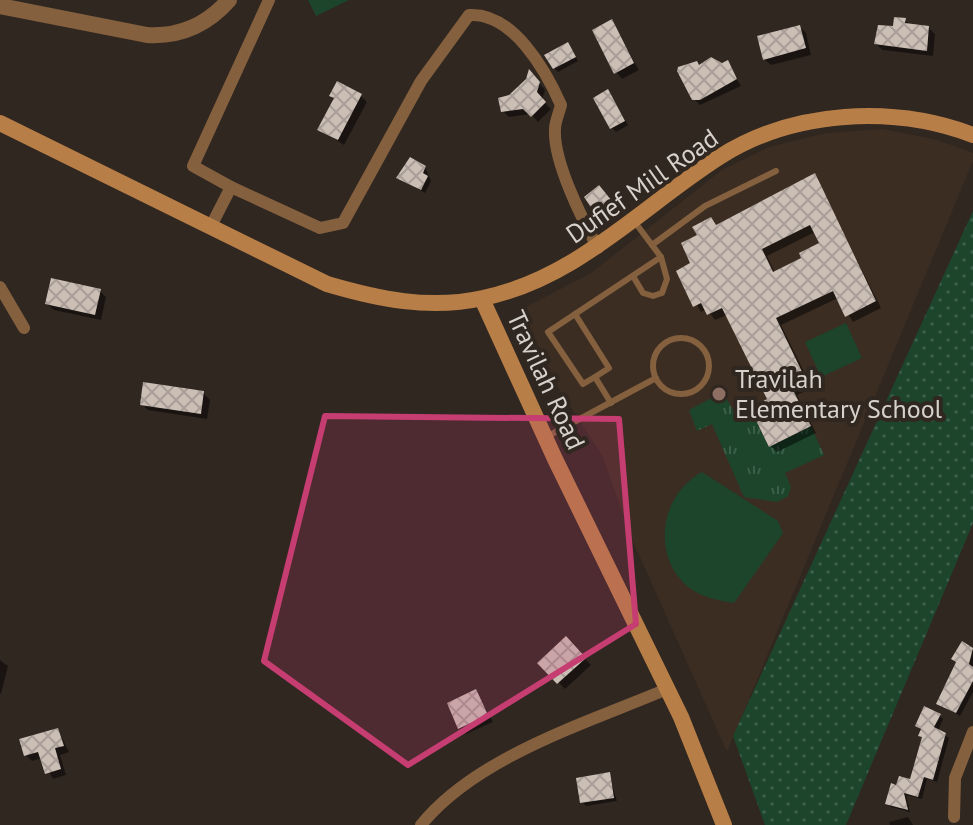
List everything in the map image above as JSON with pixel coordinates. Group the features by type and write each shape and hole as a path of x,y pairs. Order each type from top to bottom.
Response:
{"main road":[{"name":"Dufief Mill Road","path":"482,299 520,288 598,248 722,156 784,129 861,116 916,119 973,135"},
{"name":"Travilah Road","path":"2,128 327,284 376,298 409,303 482,299 667,689 724,825"}],"street":[{"path":"0,6 170,37 210,19 229,0"},
{"path":"269,0 193,166 320,228 343,223 421,81 469,15 481,14 495,18 548,77 561,105 555,127 556,141 570,184 598,248"},
{"path":"210,228 231,187"},
{"path":"0,287 24,328"},
{"path":"421,825 459,789 507,758 667,689"},
{"path":"954,817 955,778 973,732"}],"lane":[{"path":"652,245 705,206 776,171"},
{"path":"633,276 643,293 653,296 662,293 667,279 661,257 634,221"},
{"path":"575,314 609,368 583,384 548,332 575,314 633,276 661,257"},
{"path":"691,339 707,355 707,377 690,392 669,391 656,378 654,356 669,340 691,339"},
{"path":"595,377 611,403"},
{"path":"545,437 656,378"}],"highlighted area":[{"path":"325,416 619,419 636,624 408,765 264,661"}],"shaded area":[{"name":"Travilah Elementary School","path":"883,129 938,140 973,153 973,161 727,752 631,537 603,457 518,325 522,309 591,273 722,170 769,147 826,133"}],"green space":[{"path":"308,0 349,0 316,16"},
{"path":"973,211 973,523 846,825 765,825 733,736"},
{"path":"846,323 862,358 821,377 805,342"},
{"path":"723,392 733,410 747,403 769,447 811,426 824,455 785,473 791,487 788,496 777,502 744,497 712,424 697,431 689,410"},
{"path":"702,472 778,521 783,533 734,603 706,596 687,586 672,567 667,552 666,521 671,506 678,493"}],"building":[{"path":"894,17 906,18 905,23 929,26 927,51 874,44 878,25 893,26"},
{"path":"612,19 634,63 614,74 592,30"},
{"path":"800,25 806,48 763,60 757,36"},
{"path":"568,42 576,57 553,69 544,55"},
{"path":"711,57 722,63 728,60 737,79 700,100 692,100 677,71 678,67 697,61 699,65"},
{"path":"529,69 540,82 537,92 546,102 531,117 523,109 501,112 498,98 509,95 526,79"},
{"path":"337,81 362,94 338,140 317,130 334,98 329,96"},
{"path":"608,89 625,121 610,129 593,98"},
{"path":"410,157 426,166 423,173 428,176 421,190 396,178"},
{"path":"815,173 876,301 845,317 833,291 776,318 807,382 792,388 811,426 769,447 750,408 767,399 722,308 707,315 701,303 693,307 676,271 690,263 681,243 697,235 692,227 711,217 716,225","holes":["810,225 819,243 799,253 801,258 773,272 762,249"]},
{"path":"599,185 616,206 598,218 584,197"},
{"path":"51,278 101,289 95,315 45,304"},
{"path":"143,382 204,391 201,414 140,405"},
{"path":"566,636 586,658 557,684 537,663"},
{"path":"962,641 973,648 969,664 973,667 973,681 956,713 936,704 956,662 951,659"},
{"path":"476,689 488,715 458,729 447,703"},
{"path":"924,706 941,714 934,727 946,733 933,780 924,777 918,797 904,793 908,810 885,804 891,783 896,785 899,776 910,779 922,737 918,736 921,729 915,726"},
{"path":"58,728 64,746 55,748 61,769 45,774 38,752 24,756 19,739"},
{"path":"610,772 614,798 580,803 576,778"}],"place":[{"name":"Travilah Elementary School","path":"719,394"}]}
